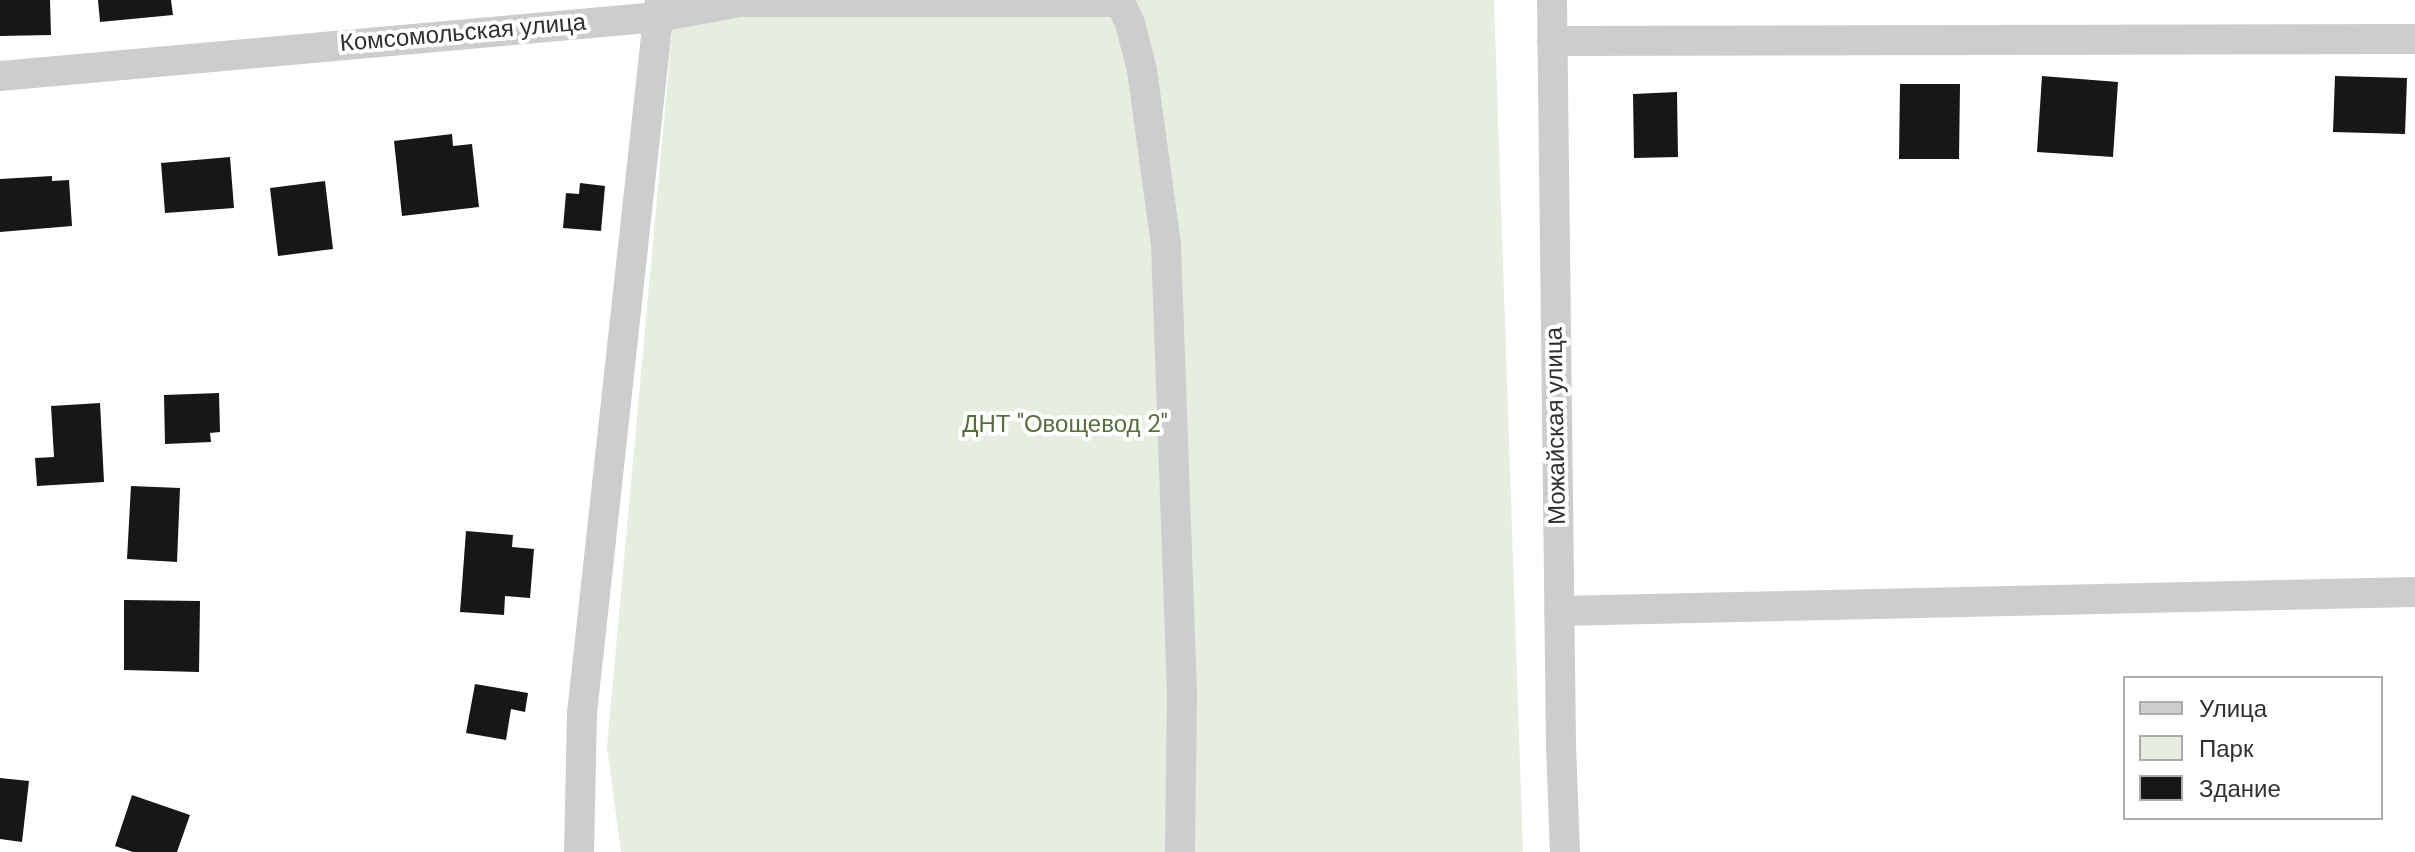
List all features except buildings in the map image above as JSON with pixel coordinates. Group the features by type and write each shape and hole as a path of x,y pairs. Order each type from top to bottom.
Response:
{"street":[{"name":"Можайская улица","path":"1552,0 1565,852"},
{"path":"1119,1 1130,23 1142,70 1166,245 1182,693 1180,852"},
{"name":"Комсомольская улица","path":"0,76 740,2 1119,1"},
{"path":"579,852 582,713 659,8"},
{"path":"1552,41 2415,39"},
{"path":"1559,611 2415,592"}],"green space":[{"name":"ДНТ \"Овощевод 2\"","path":"675,0 1494,0 1523,852 621,852 607,747"}]}
